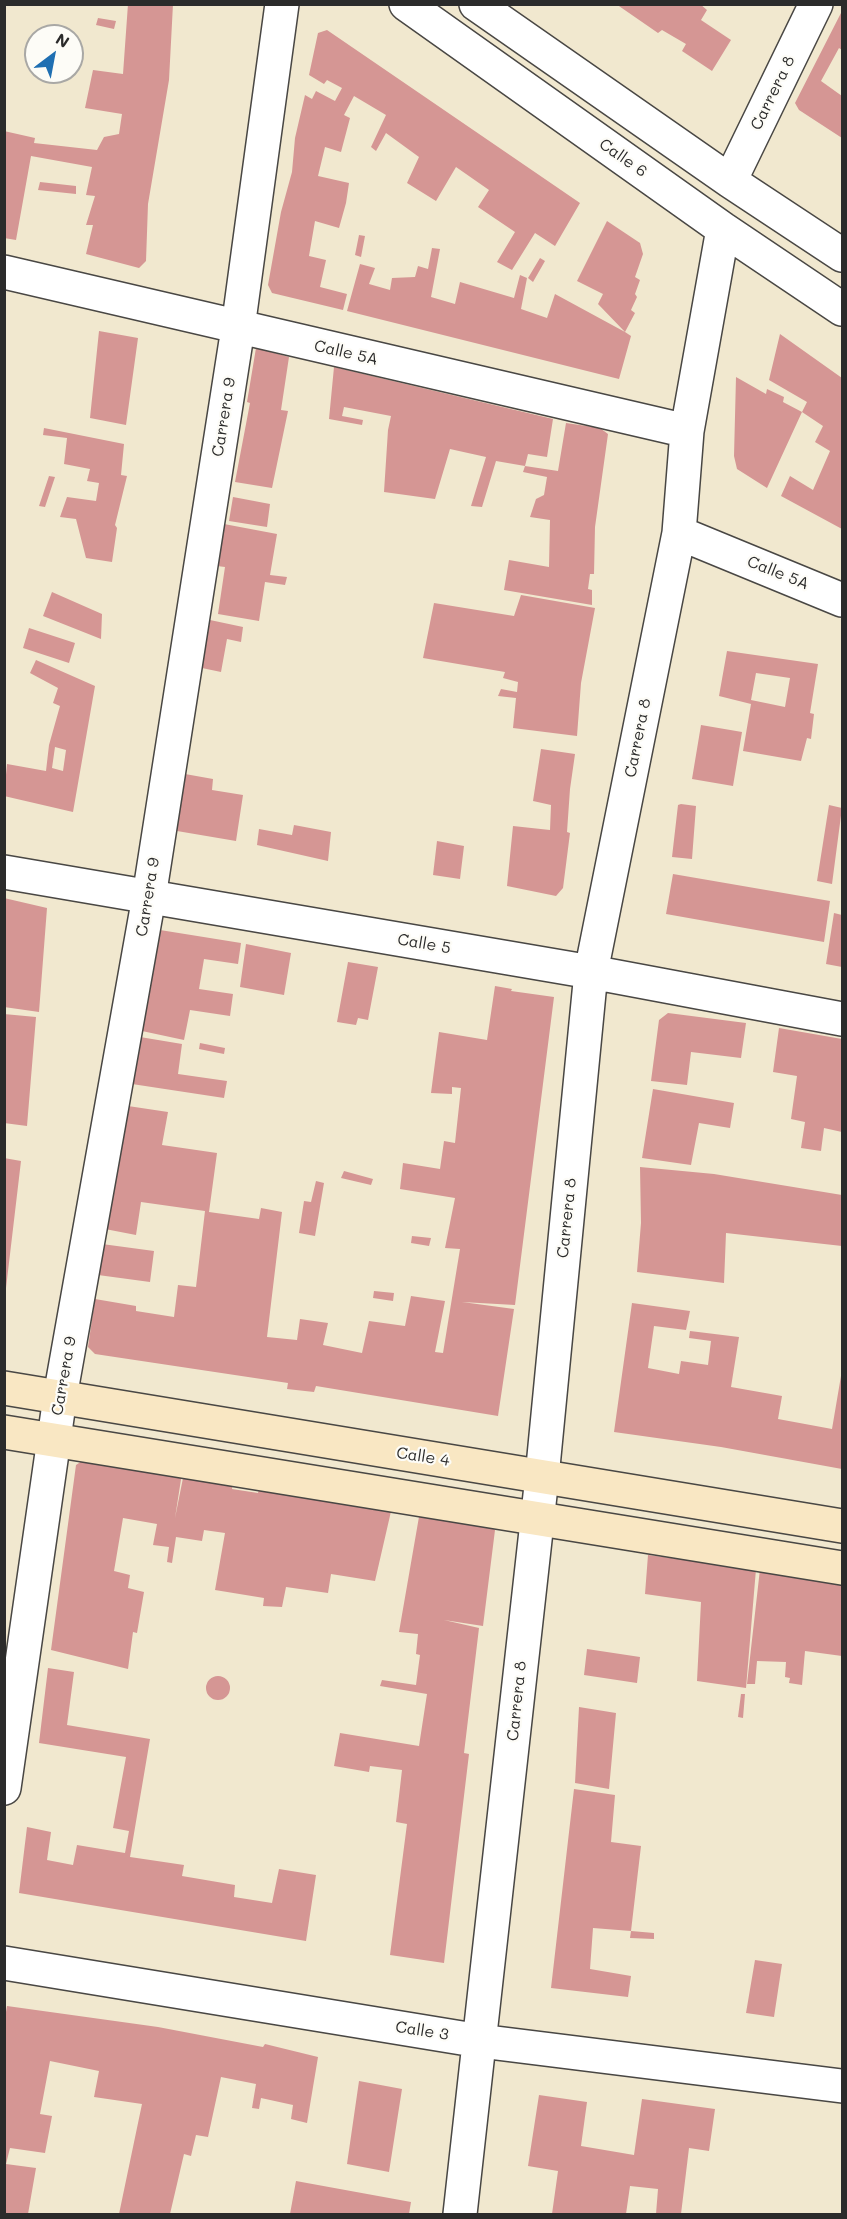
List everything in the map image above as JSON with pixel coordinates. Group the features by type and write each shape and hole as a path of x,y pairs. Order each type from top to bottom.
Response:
{"street":[{"name":"Carrera 9","path":"4,1788 60,1397 149,897 238,328 282,4"},
{"name":"Calle 6","path":"406,4 723,229 843,309"},
{"path":"476,4 730,181 843,255"},
{"name":"Carrera 8","path":"730,181 816,4"},
{"name":"Carrera 8","path":"460,2214 542,1477 591,972 679,533 687,431 723,229"},
{"name":"Calle 5A","path":"4,272 687,431"},
{"name":"Calle 5A","path":"679,533 843,600"},
{"name":"Calle 5","path":"4,873 591,972 843,1018"},
{"name":"Calle 4","path":"4,1388 843,1526"},
{"path":"4,1432 843,1568"},
{"name":"Calle 3","path":"4,1963 480,2041 843,2086"}],"building":[{"path":"128,4 173,4 169,80 148,204 146,261 139,268 86,254 93,225 86,225 95,196 86,195 92,167 31,156 16,240 4,238 4,131 35,138 34,143 97,150 104,137 119,134 122,114 85,108 93,70 123,74"},
{"path":"616,4 700,4 707,10 701,20 731,40 712,71 682,51 686,44 662,30 658,33"},
{"path":"842,11 842,50 839,48 821,81 842,96 842,138 799,110 795,103"},
{"path":"98,18 116,21 114,29 96,25"},
{"path":"327,30 580,203 555,246 535,233 512,270 497,262 515,232 478,207 489,190 456,167 436,201 407,183 419,157 386,133 376,151 371,147 386,115 354,96 344,115 350,118 341,152 325,147 318,176 349,183 339,228 315,221 309,256 326,260 320,287 347,294 343,310 272,293 268,285 281,212 292,172 295,138 305,95 312,99 316,91 335,101 342,88 327,80 324,84 309,75 318,33"},
{"path":"40,182 76,186 76,194 38,190"},
{"path":"607,221 640,243 643,254 635,277 640,280 635,294 637,297 631,310 635,313 625,332 598,304 603,294 577,281"},
{"path":"359,235 365,236 361,257 355,255"},
{"path":"432,248 440,249 431,297 455,304 460,282 514,298 520,275 527,278 521,309 547,318 555,294 631,336 619,379 347,311 360,264 375,268 369,284 390,290 392,278 415,277 418,266 428,269"},
{"path":"540,258 545,261 533,282 528,278"},
{"path":"99,331 138,338 126,425 90,418"},
{"path":"780,334 842,378 842,529 781,496 790,476 813,490 830,451 815,442 823,426 802,412 807,402 769,380"},
{"path":"256,348 289,357 281,410 288,411 272,488 235,482 250,403 247,402"},
{"path":"334,367 553,419 547,457 528,454 525,466 496,461 482,507 471,506 486,457 450,449 435,499 384,492 391,416 344,407 342,416 363,420 362,425 329,419"},
{"path":"736,377 766,394 767,389 784,397 783,402 802,412 767,488 737,469 734,456"},
{"path":"566,423 600,428 608,434 595,527 594,574 590,574 588,589 592,590 592,605 504,590 509,560 549,567 550,520 530,517 536,499 544,495 547,477 523,472 525,466 558,471"},
{"path":"44,428 124,444 121,475 127,476 115,525 117,528 112,562 86,558 76,519 60,517 67,497 96,501 99,483 87,481 90,469 64,464 67,438 43,435"},
{"path":"49,476 55,477 45,507 39,506"},
{"path":"233,497 270,504 267,527 229,521"},
{"path":"224,524 277,534 270,575 287,577 285,585 265,582 259,621 218,614 225,567 217,566"},
{"path":"52,592 102,614 101,639 43,616"},
{"path":"521,595 595,608 581,683 577,736 513,728 516,698 498,696 501,689 517,692 518,682 503,678 505,672 423,658 434,603 514,616"},
{"path":"210,620 243,627 241,642 227,639 221,672 202,668"},
{"path":"29,628 75,643 69,663 23,648"},
{"path":"727,651 818,664 810,713 814,714 811,739 807,738 801,761 743,751 751,704 719,696","holes":["756,673 790,678 785,707 751,700"]},
{"path":"36,660 95,686 73,812 4,796 7,764 46,771 49,745 60,706 53,703 58,688 30,673","holes":["55,747 66,750 63,771 52,768"]},
{"path":"701,725 742,732 733,786 692,779"},
{"path":"541,749 575,754 567,832 570,833 563,888 556,896 507,886 513,826 550,830 551,805 533,801"},
{"path":"185,774 213,779 212,790 243,795 236,841 177,831"},
{"path":"678,805 696,806 692,859 672,857"},
{"path":"829,805 842,808 832,884 817,881"},
{"path":"294,825 331,832 328,861 257,845 259,829 292,835"},
{"path":"437,841 464,846 460,879 433,875"},
{"path":"673,874 830,901 824,942 666,914"},
{"path":"4,898 47,908 39,1012 4,1007"},
{"path":"834,913 842,915 842,967 826,964"},
{"path":"160,930 241,943 238,964 204,959 199,989 233,994 230,1016 190,1010 184,1040 142,1031"},
{"path":"246,944 291,953 284,995 240,987"},
{"path":"348,962 378,967 368,1020 358,1018 356,1025 337,1022"},
{"path":"495,986 512,989 511,991 554,997 515,1305 462,1302 514,1309 498,1416 316,1386 314,1392 287,1389 288,1383 95,1354 88,1347 95,1299 136,1306 136,1311 174,1317 178,1285 196,1287 205,1211 141,1202 136,1235 105,1229 128,1106 168,1112 162,1145 217,1153 209,1212 259,1219 261,1208 282,1212 267,1337 297,1340 300,1319 328,1323 323,1345 362,1353 369,1321 405,1326 411,1296 445,1301 435,1352 443,1353 460,1249 445,1248 455,1198 400,1189 403,1163 440,1169 444,1141 455,1143 461,1088 452,1087 452,1094 431,1093 439,1032 487,1040"},
{"path":"668,1013 746,1023 741,1058 691,1052 687,1085 651,1081 659,1020"},
{"path":"4,1014 36,1017 27,1126 4,1123"},
{"path":"779,1028 842,1039 842,1132 824,1128 821,1151 801,1148 805,1122 791,1119 797,1076 773,1072"},
{"path":"140,1037 182,1044 178,1074 227,1081 224,1098 132,1084"},
{"path":"200,1043 225,1048 224,1054 199,1049"},
{"path":"653,1089 734,1103 730,1128 699,1123 691,1165 642,1158"},
{"path":"4,1158 21,1161 6,1288 4,1288"},
{"path":"640,1167 714,1174 842,1195 842,1246 726,1233 724,1283 637,1272 641,1223"},
{"path":"344,1171 373,1179 371,1185 341,1178"},
{"path":"316,1181 324,1183 315,1236 299,1233 304,1201 311,1202"},
{"path":"412,1236 431,1238 429,1246 411,1243"},
{"path":"102,1244 154,1251 150,1282 98,1275"},
{"path":"374,1291 394,1293 393,1301 373,1298"},
{"path":"632,1303 690,1311 686,1330 654,1326 648,1368 679,1374 681,1361 708,1365 711,1341 689,1338 690,1331 739,1337 731,1387 782,1396 778,1419 832,1429 842,1370 842,1469 721,1447 614,1432"},
{"path":"85,1459 182,1473 175,1518 184,1473 233,1482 232,1489 258,1493 259,1489 392,1507 375,1581 331,1574 328,1593 286,1587 282,1607 263,1606 264,1598 215,1590 225,1533 204,1530 202,1541 176,1537 172,1563 167,1562 169,1547 153,1545 157,1524 123,1518 114,1571 130,1575 128,1588 144,1592 137,1633 133,1632 128,1669 51,1650 76,1465"},
{"path":"420,1511 488,1522 495,1530 483,1626 444,1620 479,1628 464,1753 469,1754 444,1963 390,1955 407,1824 396,1822 402,1770 370,1766 369,1772 334,1766 340,1733 419,1746 427,1694 380,1686 382,1680 416,1685 420,1655 416,1654 418,1634 399,1632"},
{"path":"648,1555 756,1569 746,1688 697,1681 701,1602 645,1594"},
{"path":"760,1569 842,1580 842,1656 805,1651 802,1685 789,1683 790,1678 785,1677 786,1662 757,1661 755,1684 747,1684"},
{"path":"587,1649 640,1657 637,1683 584,1675"},
{"path":"48,1668 74,1672 67,1725 150,1739 130,1857 184,1865 182,1876 235,1885 234,1897 272,1903 279,1869 316,1875 306,1941 19,1893 27,1827 51,1832 47,1860 73,1865 77,1845 125,1853 129,1831 113,1828 126,1757 39,1743"},
{"path":"213,1676 223,1676 230,1683 230,1693 223,1700 213,1700 206,1693 206,1683"},
{"path":"741,1694 745,1694 743,1718 738,1717"},
{"path":"579,1707 616,1713 609,1789 575,1783"},
{"path":"574,1789 615,1795 611,1842 641,1846 631,1931 593,1928 590,1969 631,1976 628,1997 551,1988"},
{"path":"631,1931 654,1933 654,1939 630,1938"},
{"path":"755,1960 782,1964 774,2017 746,2013"},
{"path":"7,2006 158,2027 263,2047 265,2044 318,2057 307,2123 291,2119 293,2105 261,2098 259,2109 252,2108 256,2084 221,2077 208,2137 196,2135 191,2156 184,2154 170,2214 119,2214 142,2104 94,2097 99,2071 50,2061 40,2114 52,2116 45,2153 10,2148 6,2164 36,2168 28,2214 4,2214 4,2024"},
{"path":"359,2081 402,2089 389,2172 347,2164"},
{"path":"539,2095 587,2102 581,2146 634,2155 642,2099 715,2109 709,2151 689,2148 681,2214 656,2214 658,2189 630,2186 626,2214 552,2214 558,2171 528,2166"},
{"path":"296,2181 411,2202 409,2214 290,2214"}]}
